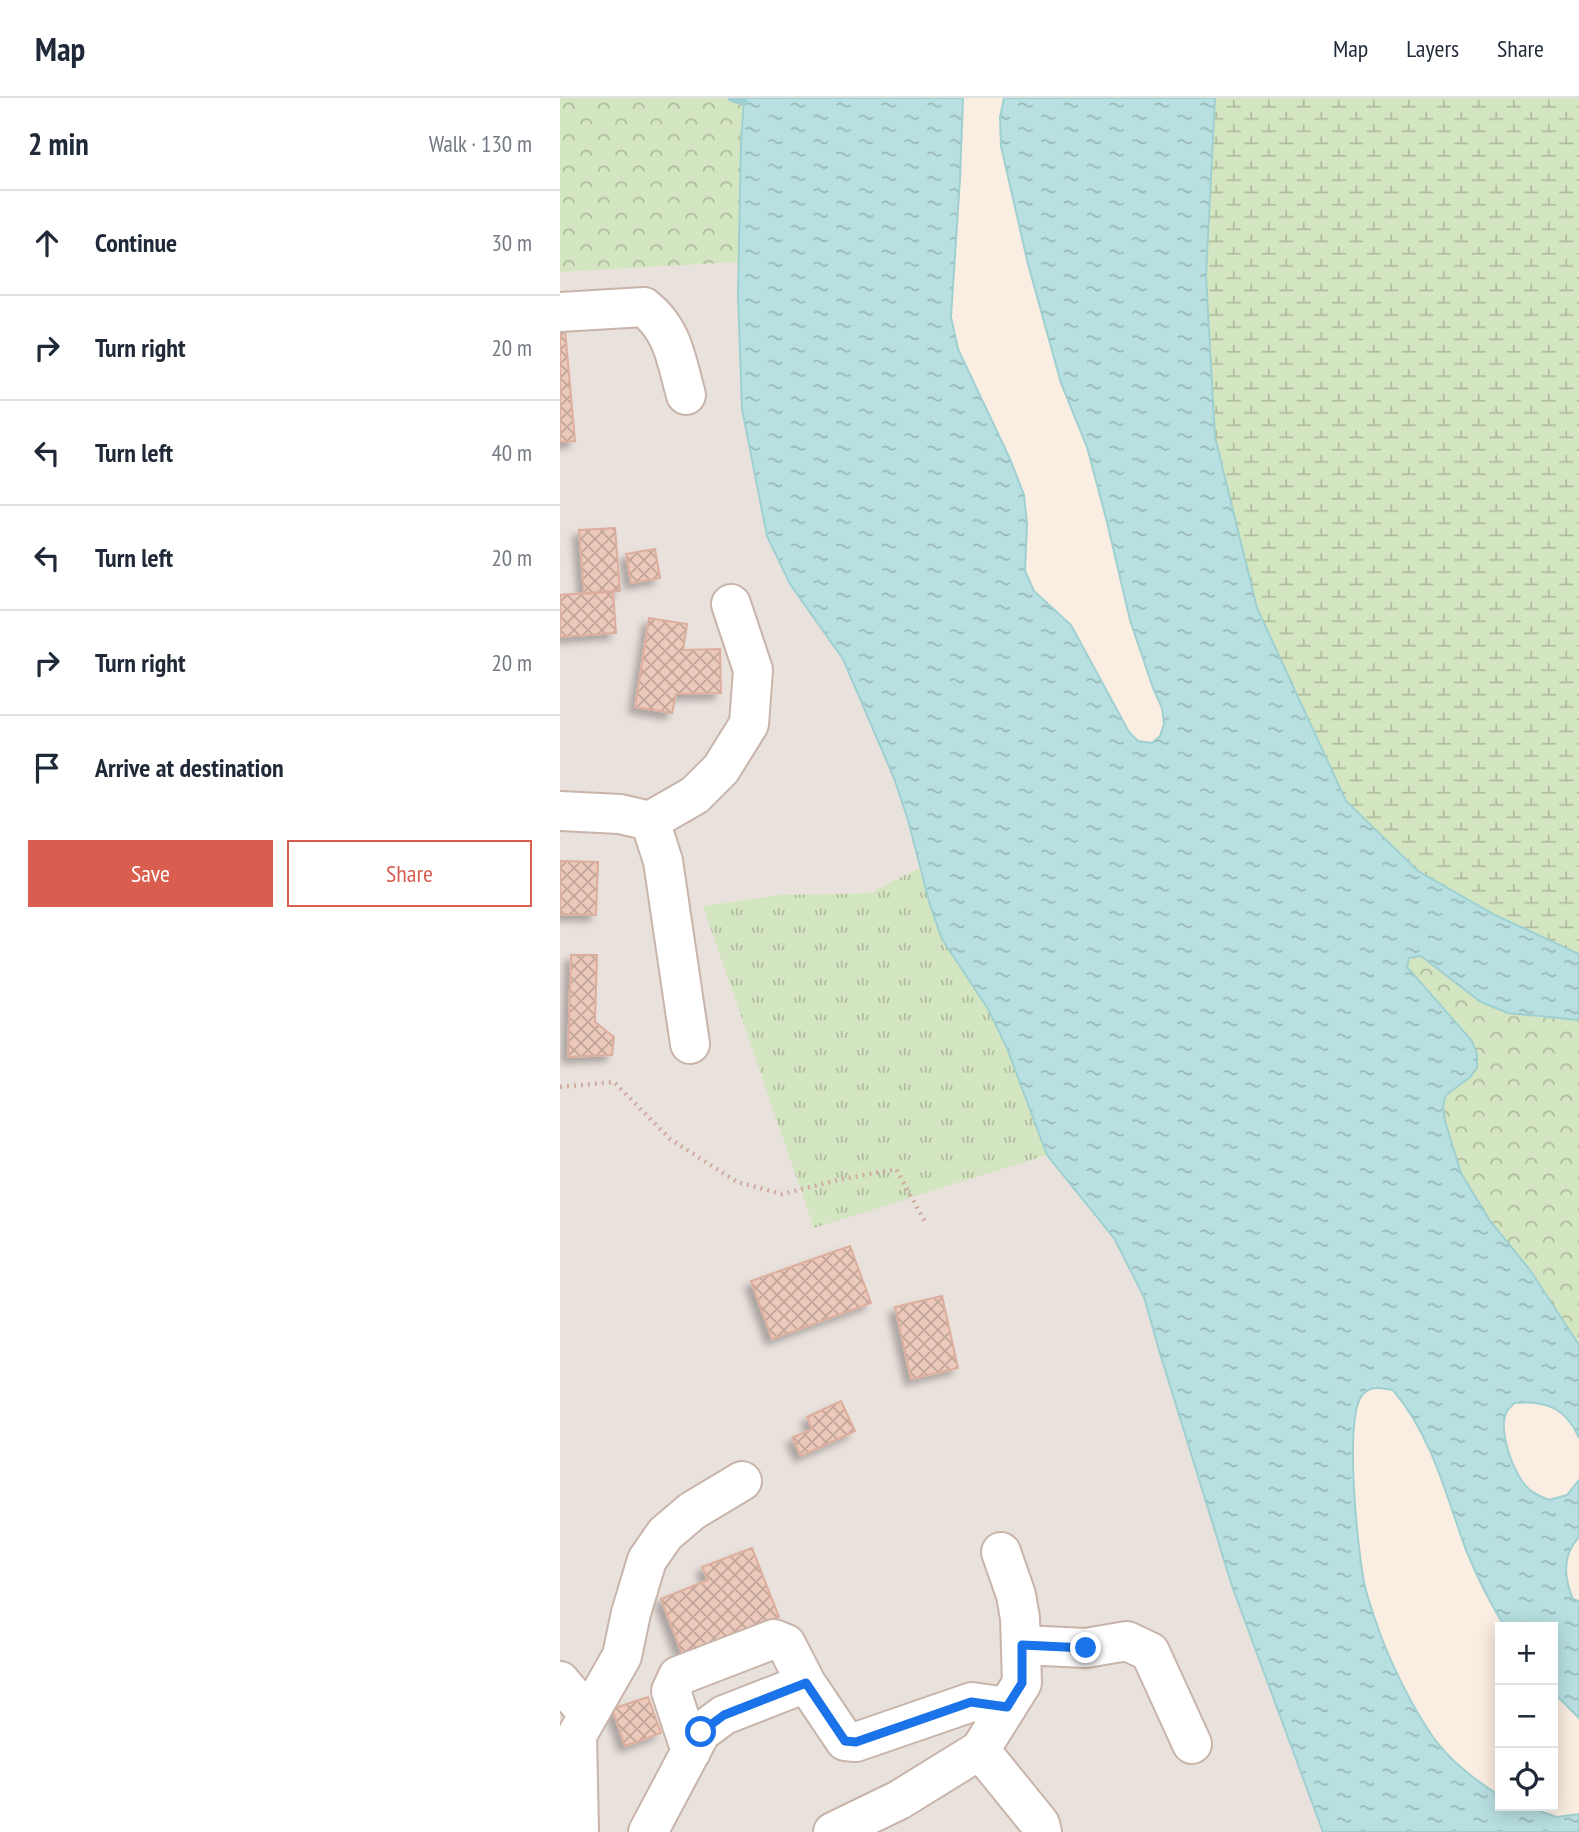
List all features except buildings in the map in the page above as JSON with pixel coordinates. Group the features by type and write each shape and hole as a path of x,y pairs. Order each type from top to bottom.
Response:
{"street":[{"path":"560,312 644,307 659,319 670,338 686,395"},
{"path":"560,811 620,814 650,821 695,795 721,769 749,724 753,670 731,604"},
{"path":"650,821 663,861 690,1044"},
{"path":"575,1723 622,1656 631,1613 647,1560 664,1534 742,1481"},
{"path":"833,1832 899,1800 981,1751 1022,1683 1022,1645 1016,1595 1001,1552"},
{"path":"691,1752 671,1692 678,1676 774,1639 786,1644 806,1683 845,1741 856,1742 971,1702 1007,1707"},
{"path":"1022,1645 1086,1648 1127,1641 1150,1652 1192,1744"},
{"path":"560,1681 575,1723 579,1832"},
{"path":"648,1832 701,1732 724,1715 806,1683"},
{"path":"981,1751 1040,1824 1042,1832"}],"path":[{"path":"560,1087 614,1082 670,1139 737,1182 782,1194 896,1169 925,1222"}],"shaded area":[{"path":"739,262 742,409 767,536 843,659 894,778 908,820 919,868 870,893 779,895 704,906 814,1227 1047,1155 1114,1238 1144,1297 1232,1586 1323,1832 560,1832 560,272"}],"green space":[{"path":"560,98 744,98 739,262 560,272"},
{"path":"1215,98 1579,98 1579,954 1495,915 1418,871 1346,801 1257,608 1215,437 1206,276"},
{"path":"919,868 942,939 988,1009 1007,1048 1047,1155 814,1228 703,906 779,895 870,893"},
{"path":"1414,955 1426,959 1463,988 1535,1017 1579,1020 1579,1345 1530,1270 1490,1221 1461,1173 1445,1121 1443,1105 1446,1095 1470,1077 1477,1068 1477,1054 1407,968 1409,958"}],"water":[{"path":"744,98 963,98 951,317 958,349 1024,495 1027,524 1025,571 1034,591 1071,625 1129,732 1138,741 1152,743 1160,736 1164,724 1162,708 1130,620 1087,447 1061,383 1028,264 1001,146 1000,117 1004,98 1215,98 1206,276 1215,437 1257,608 1346,801 1418,871 1495,915 1579,954 1579,1020 1508,1013 1481,1002 1421,956 1409,958 1407,967 1472,1041 1477,1054 1477,1068 1470,1077 1446,1095 1443,1105 1445,1121 1461,1173 1490,1221 1530,1270 1579,1345 1579,1438 1568,1419 1561,1413 1536,1403 1514,1403 1507,1411 1504,1429 1513,1464 1523,1483 1533,1492 1549,1500 1567,1495 1579,1480 1579,1537 1567,1559 1566,1575 1573,1599 1579,1601 1579,1718 1558,1697 1558,1622 1502,1622 1470,1560 1428,1446 1407,1408 1393,1390 1373,1388 1363,1394 1357,1407 1353,1455 1356,1514 1365,1588 1388,1655 1418,1713 1447,1754 1495,1792 1495,1811 1538,1811 1557,1817 1579,1814 1579,1832 1323,1832 1232,1586 1144,1297 1114,1238 1047,1155 1007,1048 988,1009 942,939 894,778 843,659 790,584 767,536 742,409 738,295"}],"waterway":[{"path":"732,98 744,102"}],"route":[{"path":"701,1732 724,1715 806,1683 845,1741 856,1742 971,1702 1007,1707 1022,1683 1022,1645 1086,1648"}]}
